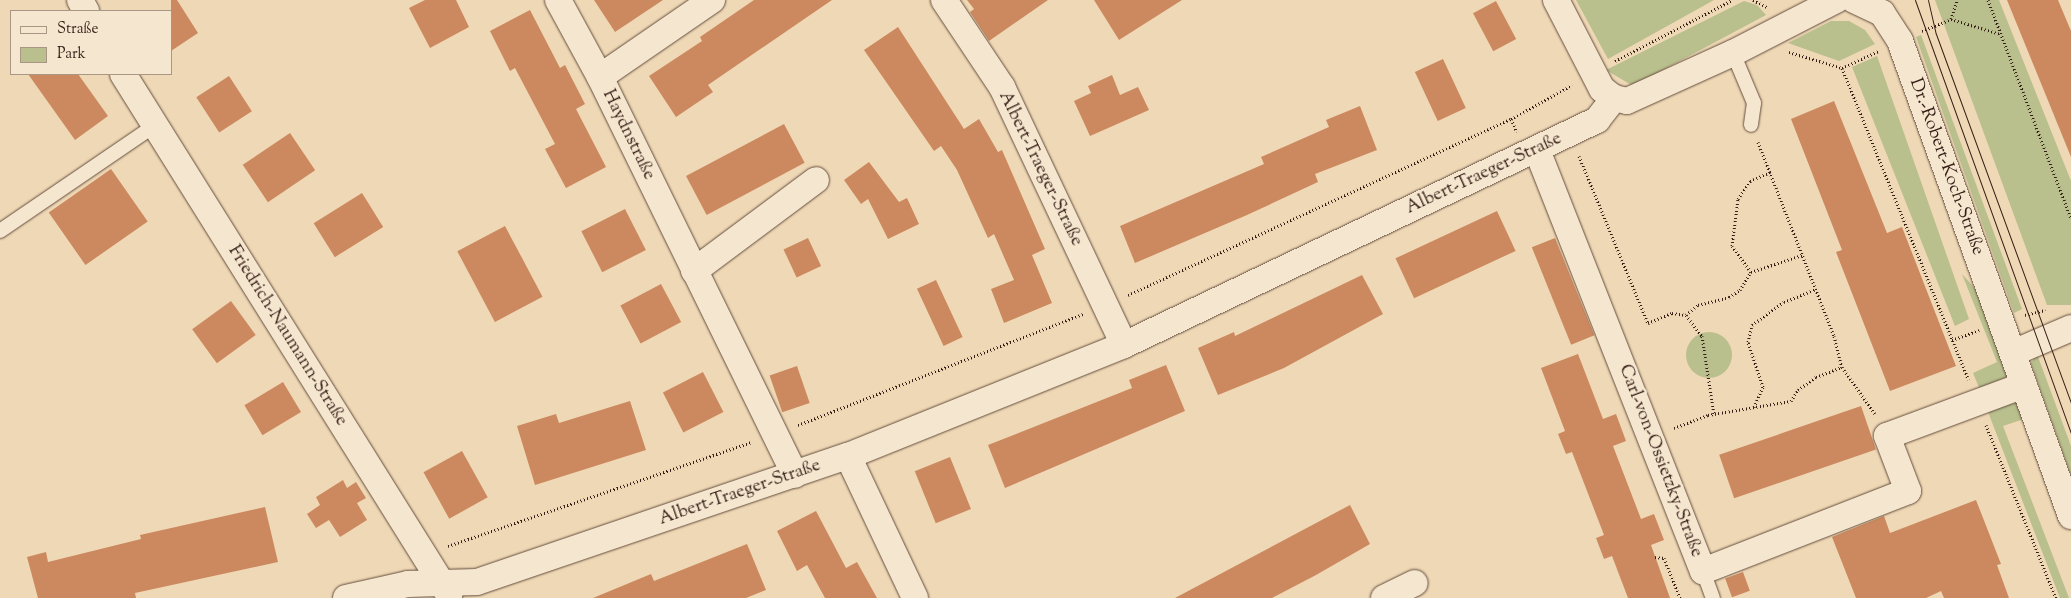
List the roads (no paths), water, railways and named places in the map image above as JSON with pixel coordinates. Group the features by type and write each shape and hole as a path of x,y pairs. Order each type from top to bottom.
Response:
{"street":[{"name":"Haydnstraße","path":"558,0 600,77 795,474"},
{"path":"600,77 712,0"},
{"name":"Albert-Traeger-Straße","path":"944,0 1002,87 1124,345"},
{"path":"1556,0 1602,89 1614,98 1627,101 1734,53 1774,19 1836,0"},
{"name":"Dr.-Robert-Koch-Straße","path":"1854,0 1882,13 1900,41 2071,516"},
{"name":"Friedrich-Naumann-Straße","path":"124,75 447,591"},
{"name":"Albert-Traeger-Straße","path":"346,598 408,584 447,591 848,456 1124,345 1597,120 1614,98"},
{"name":"Carl-von-Ossietzky-Straße","path":"1537,150 1652,436 1703,571 1908,491 1887,436 2024,385"},
{"path":"694,271 816,180"},
{"path":"2013,353 2071,328"},
{"path":"848,456 915,598"},
{"path":"1384,598 1415,583"}],"lane":[{"path":"1734,53 1754,103 1751,125"},
{"path":"0,231 154,126"},
{"path":"1703,571 1713,598"}],"tram line":[{"path":"1915,0 2071,433"},
{"path":"1928,0 1936,34 2071,403"}]}
